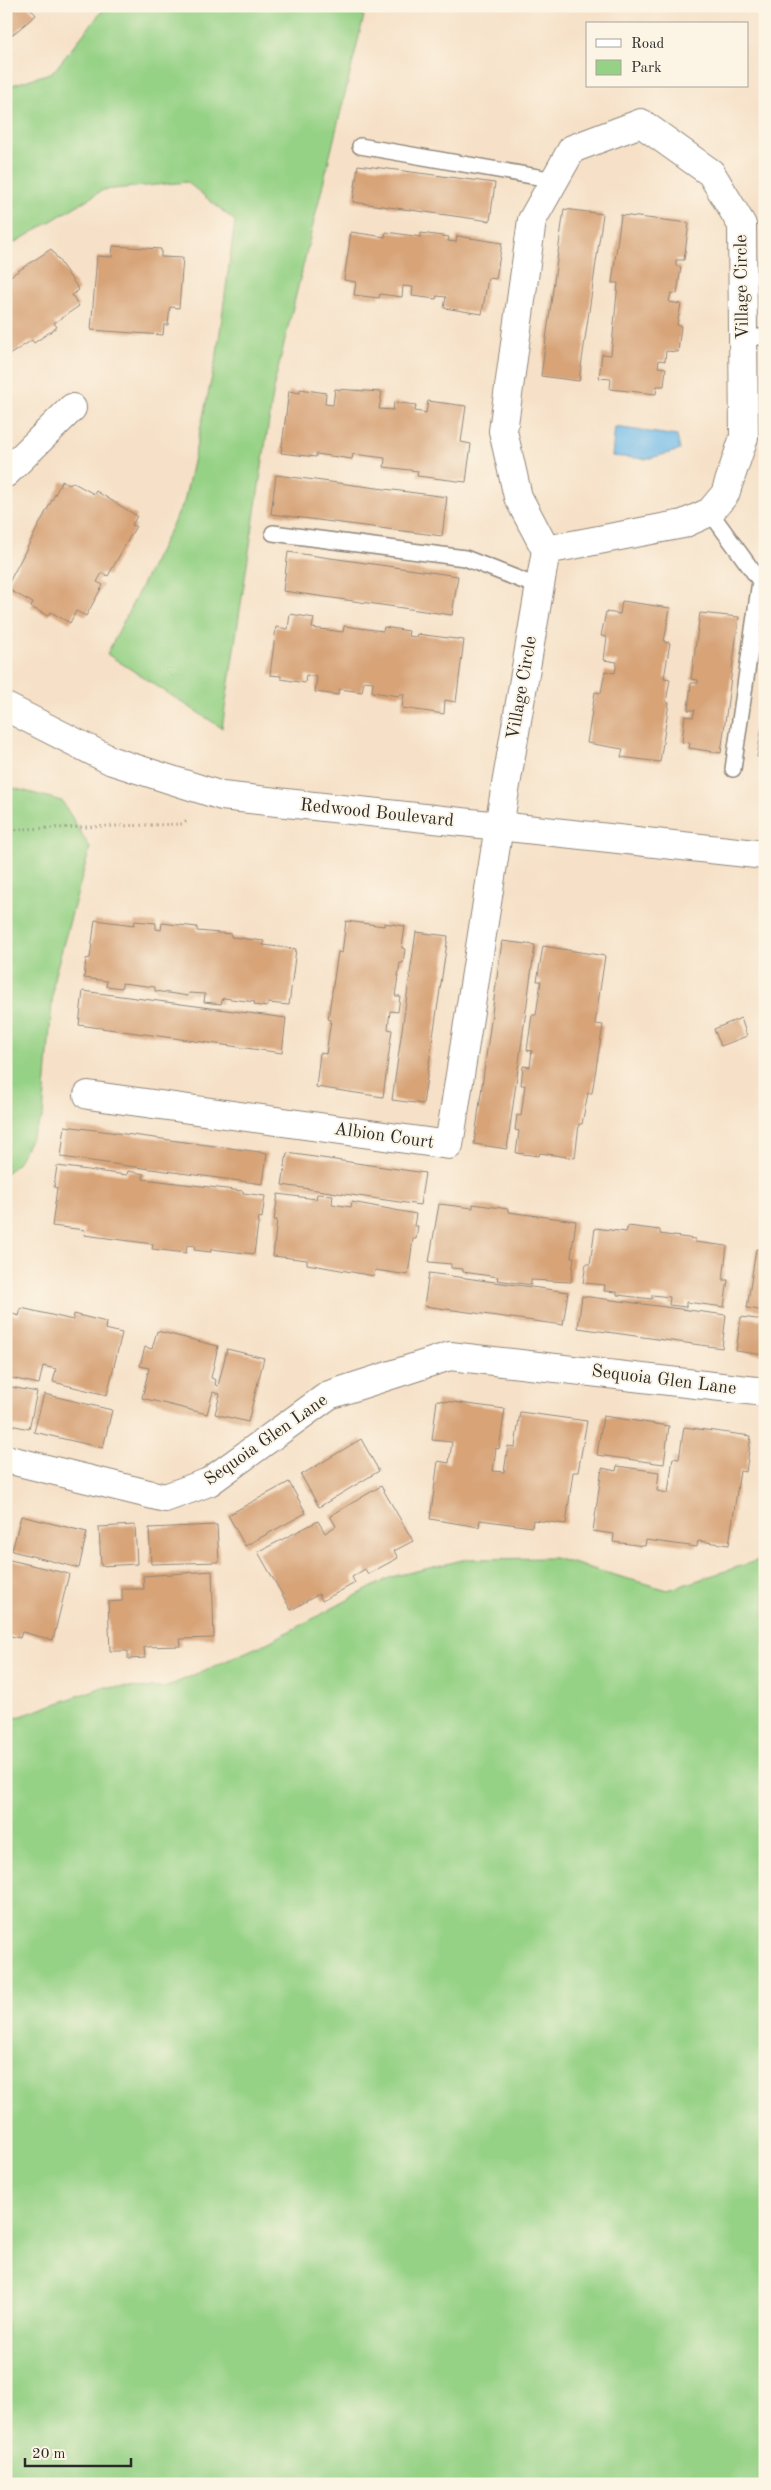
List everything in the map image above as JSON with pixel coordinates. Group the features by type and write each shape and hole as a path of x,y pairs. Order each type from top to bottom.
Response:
{"street":[{"name":"Village Circle","path":"499,826 546,550 518,497 503,430 532,220 572,149 641,124 711,173 742,224 754,337 744,437 725,494 710,512 683,524 546,550"},
{"path":"6,473 72,408"},
{"name":"Redwood Boulevard","path":"6,707 112,761 222,796 765,855"},
{"name":"Albion Court","path":"88,1095 449,1145 499,826"},
{"name":"Sequoia Glen Lane","path":"6,1459 165,1498 209,1482 329,1395 450,1356 765,1392"}],"lane":[{"path":"360,146 555,180"},
{"path":"710,512 760,581 733,769"},
{"path":"273,533 465,558 540,587"}],"path":[{"path":"6,832 19,829 182,824 222,796"}],"green space":[{"path":"106,6 345,6 364,16 275,381 222,728 107,654 184,502 217,354 235,221 187,182 103,190 6,248 6,87 53,72"},
{"path":"6,786 62,801 90,848 54,978 43,1116 16,1165 6,1173"},
{"path":"554,1558 668,1590 765,1558 765,2484 6,2484 6,1730 10,1720 103,1687 164,1688 269,1642 391,1577 467,1559"}],"water":[{"path":"615,427 677,436 680,450 647,459 612,456"}],"building":[{"path":"6,6 28,6 36,15 6,40"},
{"path":"358,165 495,183 490,221 353,202"},
{"path":"564,209 603,214 579,381 541,376"},
{"path":"621,215 689,223 684,260 676,260 676,266 681,267 677,294 671,293 669,302 681,304 677,325 681,326 678,352 666,351 665,361 659,360 658,367 666,368 664,386 657,386 656,394 610,389 611,379 599,378 602,354 611,355 618,283 612,283"},
{"path":"351,232 385,237 386,232 421,237 421,233 449,237 448,241 456,242 457,236 502,243 496,279 488,278 482,314 444,308 446,297 437,296 436,299 412,296 413,287 403,286 402,297 380,294 379,298 354,295 356,282 344,280"},
{"path":"113,246 161,249 161,257 183,258 179,308 170,307 168,325 164,325 163,335 91,330 97,256 112,257"},
{"path":"51,249 79,290 72,295 79,306 54,323 57,327 34,343 32,340 6,357 6,279"},
{"path":"300,389 326,393 325,404 333,405 335,389 382,392 379,409 393,410 394,402 416,405 415,411 426,413 428,401 466,406 461,442 471,444 466,482 417,476 418,471 384,467 385,458 353,454 352,459 316,454 316,457 281,453 289,391 300,393"},
{"path":"276,475 447,497 442,536 271,514"},
{"path":"62,481 70,485 72,482 94,494 96,491 137,516 132,525 136,526 108,576 102,573 97,582 103,585 86,616 76,611 70,623 51,612 48,616 31,607 33,603 6,588"},
{"path":"288,552 458,576 452,615 283,591"},
{"path":"622,601 670,608 664,642 670,643 664,678 670,679 666,702 669,703 660,762 621,757 623,749 587,743 595,692 601,693 605,671 615,673 617,662 604,660 607,637 601,636 606,612 620,614"},
{"path":"700,613 739,617 721,753 689,748 690,743 682,742 685,716 693,717 695,710 688,710 691,683 698,683 698,680 691,679"},
{"path":"290,614 314,618 312,628 343,632 344,626 383,631 384,627 409,631 408,636 416,637 417,634 464,640 456,702 445,700 444,714 402,708 404,694 399,696 372,692 373,682 364,681 362,692 339,689 338,695 315,692 317,677 306,675 305,683 270,675 276,627 288,629"},
{"path":"765,714 765,758 757,757"},
{"path":"95,920 134,925 135,921 156,923 156,929 161,930 162,923 197,927 197,931 231,934 231,937 264,941 263,945 296,949 289,1005 268,1003 267,1007 254,1005 255,1002 223,998 221,1004 204,1002 205,994 189,993 188,996 155,991 155,987 122,983 122,988 106,986 107,981 84,978 86,959 90,958"},
{"path":"346,921 384,926 384,923 405,926 402,948 405,949 403,963 400,963 395,996 400,996 398,1012 390,1011 388,1029 392,1030 383,1097 316,1087 320,1053 326,1054 331,1020 328,1019 338,952 342,953"},
{"path":"416,932 448,936 423,1104 392,1100"},
{"path":"502,941 535,945 507,1149 474,1144"},
{"path":"543,946 605,956 595,1024 603,1025 592,1093 588,1093 582,1124 579,1124 575,1158 540,1153 539,1156 516,1153 519,1131 515,1130 517,1115 521,1116 525,1085 521,1085 523,1066 530,1067 532,1051 527,1050 532,1015 536,1015 541,981 537,981"},
{"path":"83,991 286,1018 282,1053 79,1025"},
{"path":"741,1018 747,1036 721,1046 714,1029"},
{"path":"65,1126 267,1153 263,1184 61,1157"},
{"path":"287,1153 425,1173 420,1205 282,1185"},
{"path":"57,1166 127,1175 128,1171 144,1174 143,1179 243,1191 243,1193 265,1196 262,1218 259,1217 254,1254 211,1249 211,1252 194,1250 195,1246 187,1245 186,1253 152,1249 153,1244 84,1235 85,1230 52,1226 57,1188 54,1187"},
{"path":"278,1194 316,1199 317,1194 333,1195 332,1204 351,1207 352,1202 416,1214 414,1226 418,1226 416,1239 413,1239 408,1275 375,1270 374,1276 307,1264 307,1260 273,1256 277,1220 274,1220"},
{"path":"439,1204 473,1208 473,1204 508,1209 508,1212 576,1221 571,1257 574,1257 571,1282 531,1280 531,1285 497,1280 498,1277 463,1272 463,1269 451,1268 451,1264 429,1262"},
{"path":"628,1226 660,1230 660,1234 695,1239 695,1242 727,1246 723,1280 728,1280 724,1307 686,1302 686,1307 669,1305 670,1297 652,1295 652,1299 617,1295 617,1292 604,1291 605,1285 583,1283 586,1264 590,1264 595,1228 626,1232"},
{"path":"756,1249 765,1250 765,1311 747,1308"},
{"path":"429,1273 568,1292 563,1325 424,1306"},
{"path":"582,1296 726,1315 722,1348 578,1328"},
{"path":"21,1308 73,1320 74,1314 106,1322 105,1329 122,1333 107,1395 53,1382 56,1369 43,1366 39,1384 6,1377 6,1312 19,1316"},
{"path":"741,1317 765,1320 765,1355 736,1351"},
{"path":"157,1331 218,1346 211,1378 216,1380 215,1385 218,1386 227,1349 264,1358 248,1422 215,1414 220,1394 213,1392 207,1414 142,1398 149,1368 140,1366 145,1347 152,1349"},
{"path":"6,1386 37,1392 29,1429 6,1424"},
{"path":"44,1394 112,1410 103,1448 34,1432"},
{"path":"437,1400 505,1409 499,1449 496,1448 493,1471 504,1472 508,1446 515,1447 520,1412 587,1421 578,1472 573,1472 566,1524 533,1520 532,1527 480,1520 479,1527 430,1519 438,1461 449,1463 452,1442 432,1440"},
{"path":"603,1416 669,1426 664,1464 597,1455"},
{"path":"684,1427 751,1436 746,1472 740,1471 729,1545 698,1541 697,1547 646,1540 645,1546 613,1542 614,1534 593,1531 602,1468 616,1471 617,1466 659,1472 657,1491 668,1493 673,1458 679,1459"},
{"path":"361,1439 379,1471 319,1507 301,1475"},
{"path":"289,1482 306,1513 245,1546 228,1515"},
{"path":"381,1486 413,1541 394,1551 398,1558 368,1574 365,1569 352,1577 355,1583 322,1601 319,1594 291,1610 258,1552 318,1521 325,1533 336,1526 330,1516"},
{"path":"21,1516 87,1532 79,1568 12,1551"},
{"path":"135,1525 137,1564 101,1566 99,1527"},
{"path":"217,1525 219,1562 151,1564 149,1528"},
{"path":"6,1559 69,1574 53,1640 22,1632 20,1638 6,1635"},
{"path":"212,1571 214,1638 180,1639 181,1646 144,1647 145,1658 128,1659 128,1651 110,1651 108,1602 122,1601 122,1589 144,1589 143,1576"}]}
